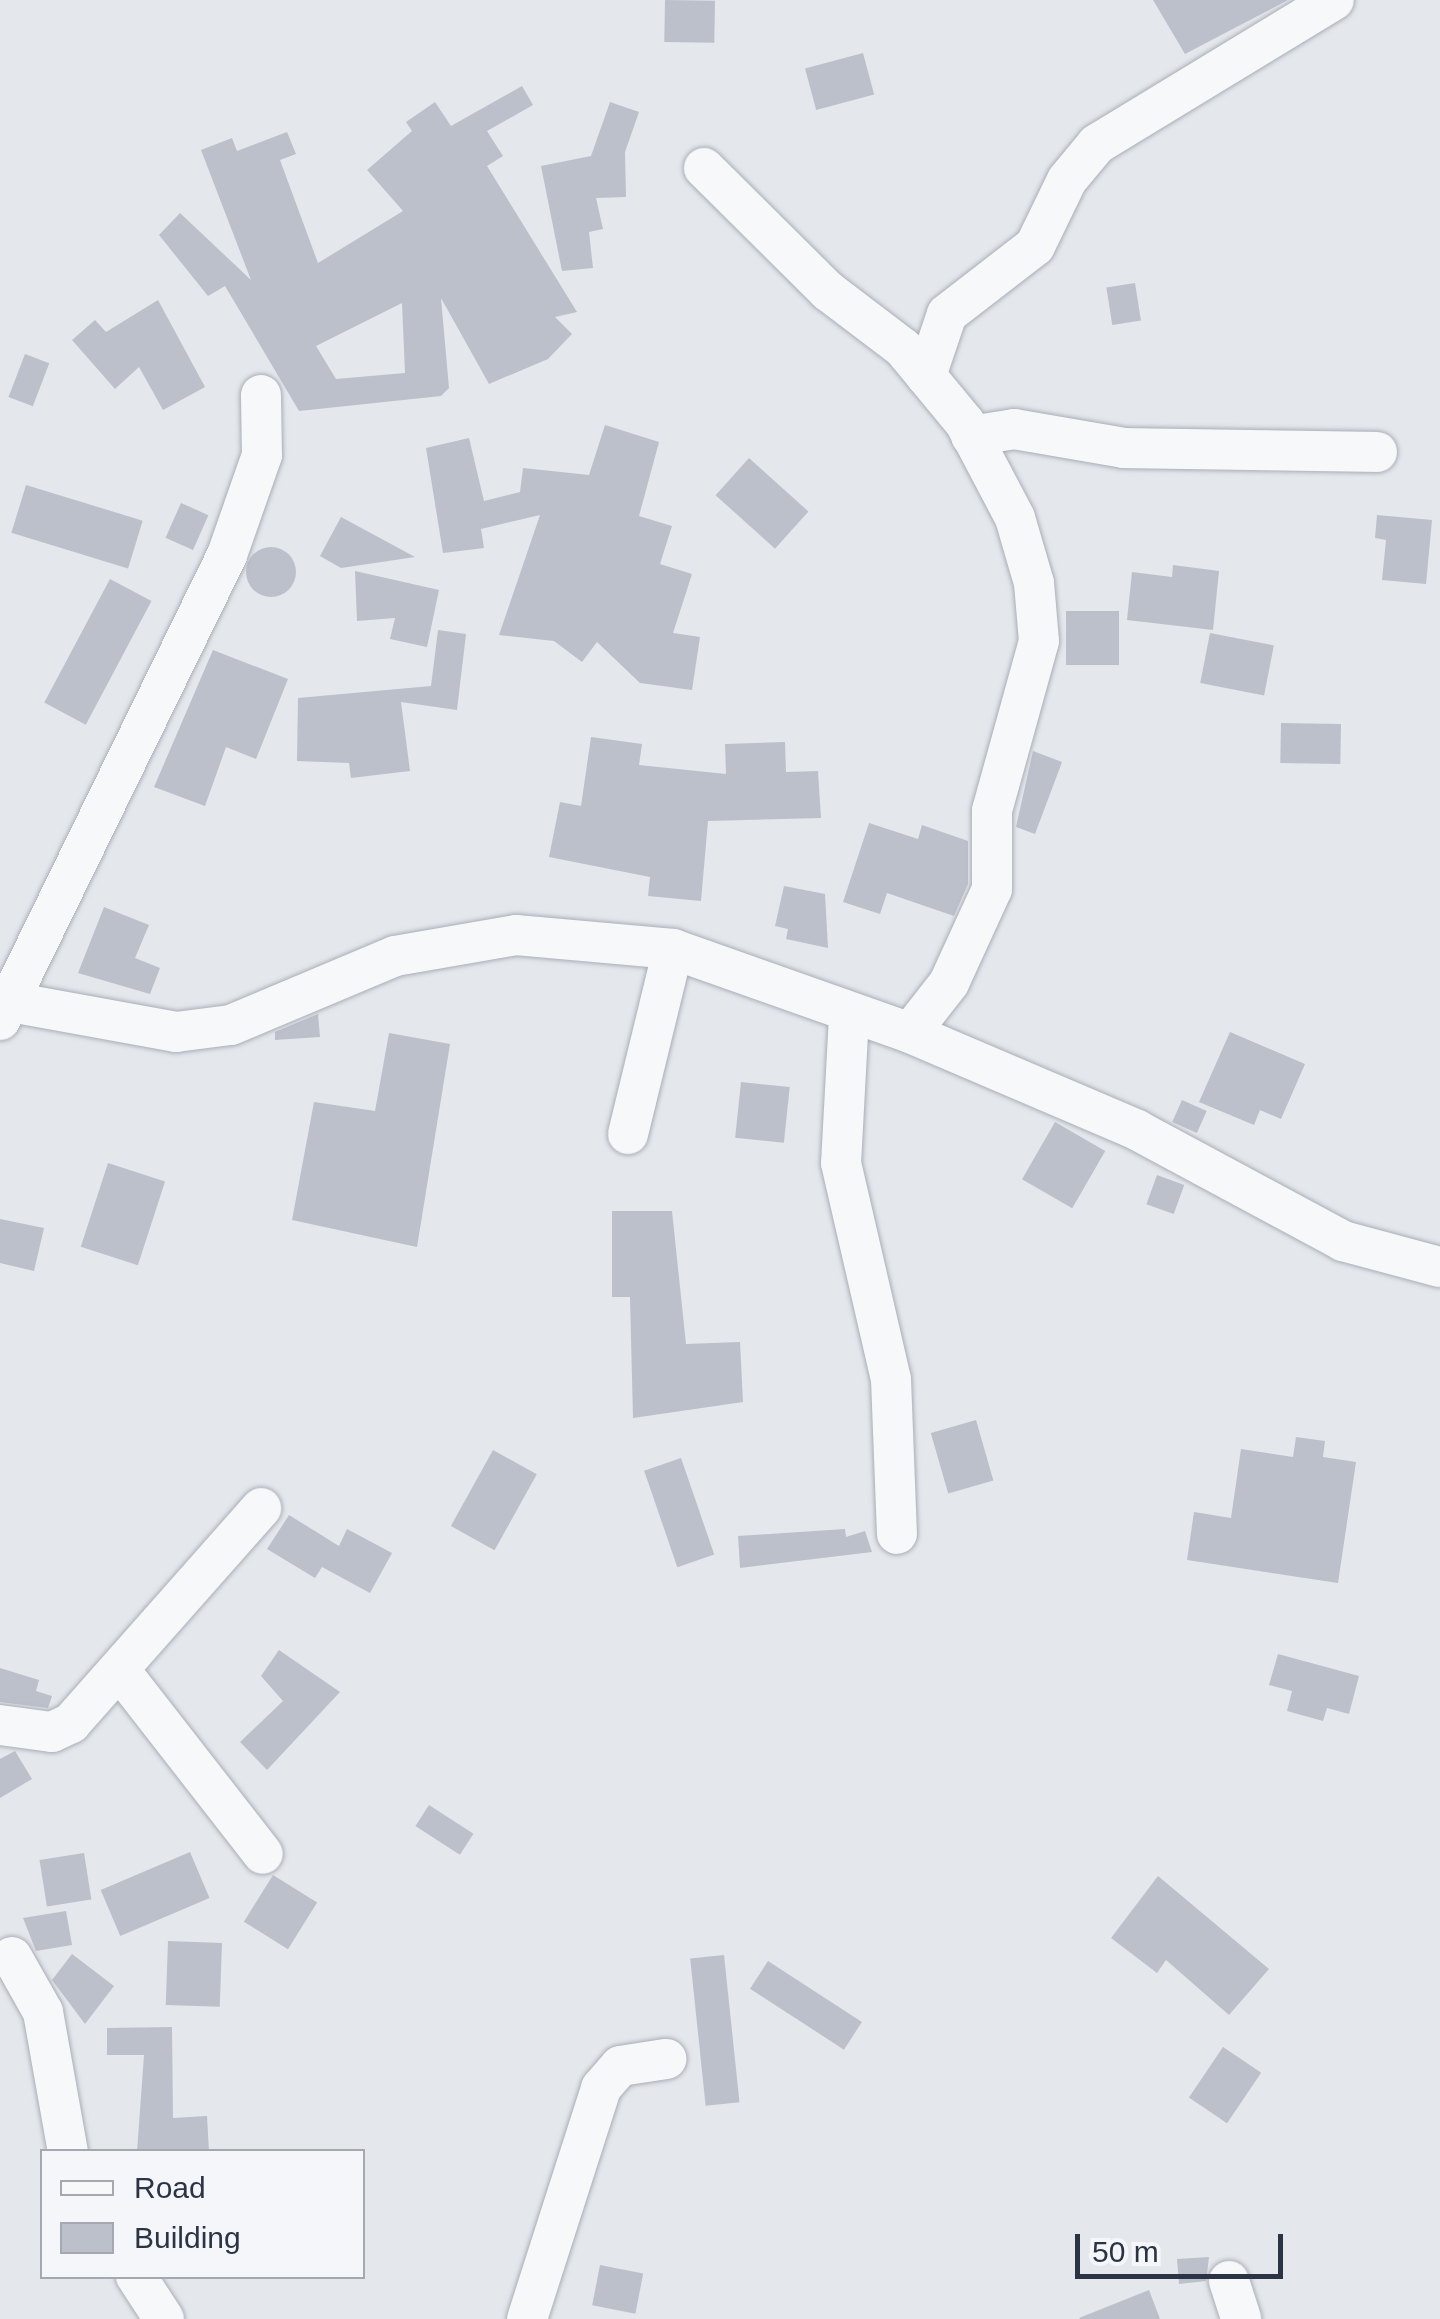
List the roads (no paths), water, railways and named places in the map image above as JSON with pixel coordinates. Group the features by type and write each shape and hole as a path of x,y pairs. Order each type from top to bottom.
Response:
{"street":[{"path":"926,376 947,314 1035,246 1067,180 1097,144 1334,0"},
{"path":"704,168 926,376 971,436 1015,518 1039,641 992,810 992,889 949,983 910,1033"},
{"path":"261,396 262,455 227,556 5,1011 176,1032 231,1026 395,956 516,935 673,949 848,1016 910,1033 1137,1130 1343,1241 1440,1266"},
{"path":"971,436 1014,428 1173,451 1377,452"},
{"path":"628,1134 673,949"},
{"path":"848,1016 841,1163 891,1379 897,1534"},
{"path":"0,1726 52,1732 122,1674 261,1508"},
{"path":"122,1674 263,1854"},
{"path":"12,1957 43,2012 67,2149"},
{"path":"527,2319 601,2088 620,2066 666,2059"},
{"path":"138,2279 164,2319"},
{"path":"1230,2281 1240,2319"}]}
